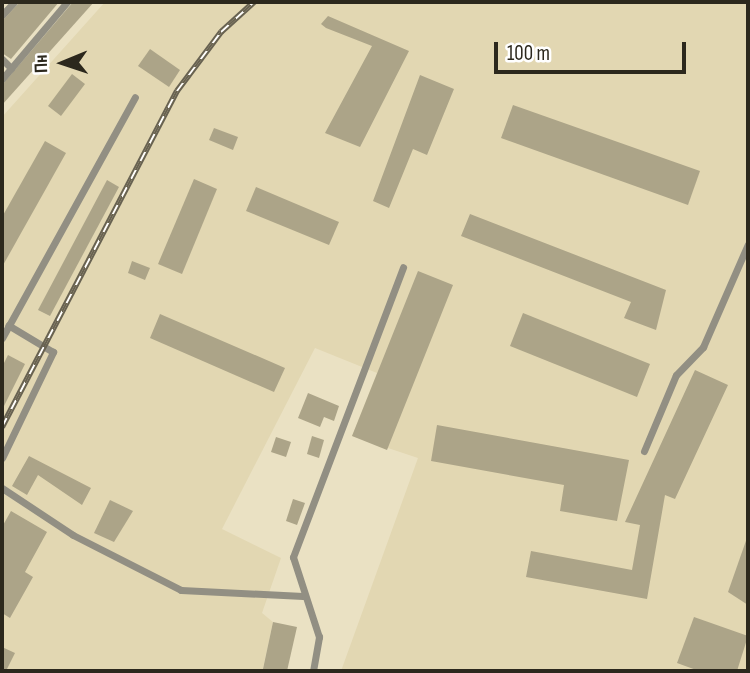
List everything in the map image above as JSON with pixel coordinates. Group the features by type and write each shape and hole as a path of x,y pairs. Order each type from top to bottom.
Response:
{"lane":[{"path":"2,15 14,2"},
{"path":"2,79 67,2"},
{"path":"2,59 11,68"},
{"path":"2,338 135,97"},
{"path":"644,451 676,375 703,347 748,244"},
{"path":"313,671 319,638 292,571 294,551 403,267"},
{"path":"2,458 53,352 8,326"},
{"path":"2,488 73,535 181,590 303,596"}],"shaded area":[{"path":"105,2 748,2 748,671 341,671 418,458 352,436 377,373 315,348 222,529 281,558 262,613 273,622 263,668 275,671 2,671 2,117"}],"building":[{"path":"20,2 59,2 11,59 2,53 2,21"},
{"path":"73,2 94,2 2,105 2,85"},
{"path":"328,16 409,51 360,147 325,133 372,46 326,28 321,24"},
{"path":"150,49 180,70 169,87 138,66"},
{"path":"72,74 85,84 61,116 48,106"},
{"path":"420,75 454,89 427,155 413,149 389,208 373,201"},
{"path":"513,105 700,171 688,205 501,138"},
{"path":"214,128 238,137 233,150 209,140"},
{"path":"45,141 66,153 2,267 2,217"},
{"path":"194,179 217,189 182,274 158,264"},
{"path":"107,180 119,187 50,316 38,310"},
{"path":"256,187 339,222 329,245 246,211"},
{"path":"470,214 666,290 656,330 624,318 631,302 461,236"},
{"path":"132,261 150,268 145,280 128,273"},
{"path":"418,271 453,285 387,450 352,436"},
{"path":"523,313 650,364 637,397 510,346"},
{"path":"160,314 285,368 274,392 150,338"},
{"path":"8,355 25,364 2,410 2,367"},
{"path":"695,370 728,385 675,499 665,495 647,599 526,577 531,551 632,570 640,525 625,522"},
{"path":"308,393 339,406 334,421 324,417 320,427 298,418"},
{"path":"437,425 629,460 617,521 560,511 564,485 431,461"},
{"path":"312,436 324,440 319,458 307,454"},
{"path":"276,437 291,442 286,457 271,452"},
{"path":"29,456 91,488 82,505 38,475 27,495 12,486"},
{"path":"293,499 305,503 297,525 286,521"},
{"path":"110,500 133,511 114,542 94,533"},
{"path":"11,511 47,532 25,572 33,577 10,618 2,613 2,527"},
{"path":"748,535 748,605 728,592"},
{"path":"694,617 748,636 737,671 699,671 677,663"},
{"path":"273,622 297,627 287,671 263,669"},
{"path":"2,647 15,653 6,671 2,671"}],"railway":[{"path":"2,427 177,91 221,32 254,2"}]}
